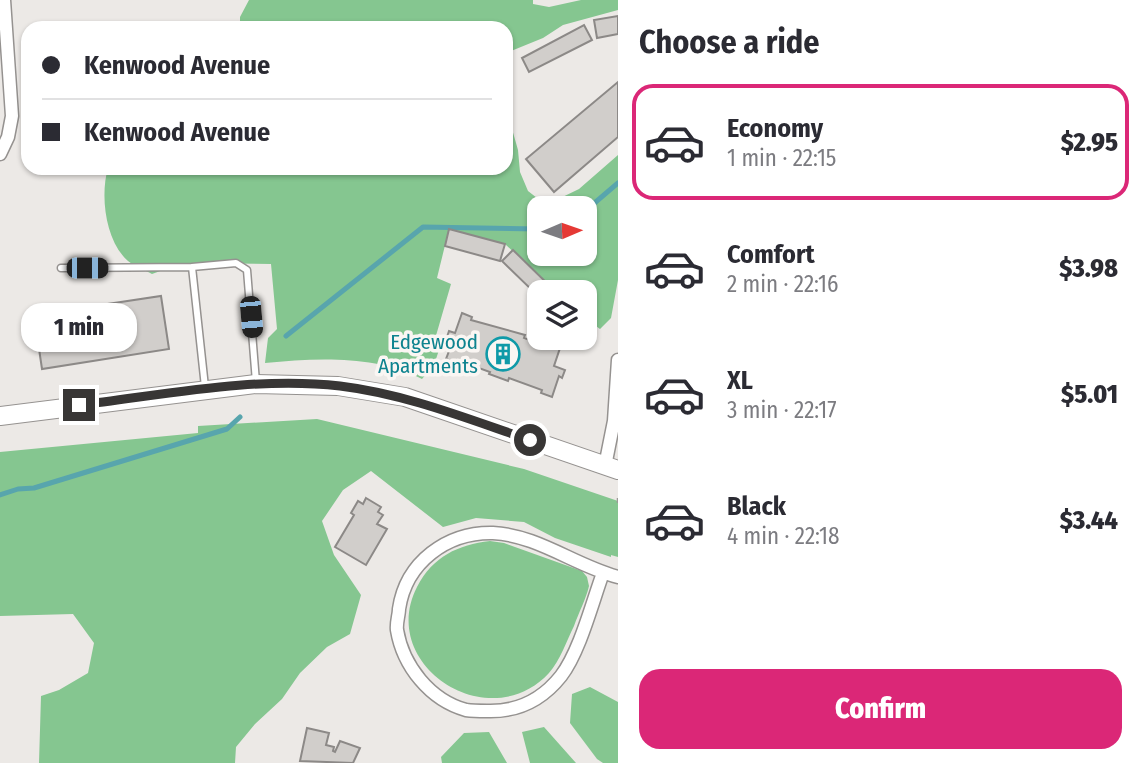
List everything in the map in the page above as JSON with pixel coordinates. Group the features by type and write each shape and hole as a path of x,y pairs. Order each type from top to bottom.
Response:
{"street":[{"path":"0,154 8,136 12,116 4,0"},
{"path":"0,416 256,384 338,386 405,397 612,468 618,360"},
{"path":"603,573 573,654 562,675 545,693 527,705 498,711 467,710 440,698 418,679 405,654 397,628 400,602 407,579 428,555 450,540 473,534 495,533 533,543 618,577"}],"lane":[{"path":"61,268 192,267 236,263 247,270 256,384"},
{"path":"192,267 205,390"}],"green space":[{"path":"249,0 533,0 533,4 549,7 581,0 618,0 618,10 563,25 543,38 513,50 513,21 240,21"},
{"path":"513,132 520,172 528,191 534,196 527,196 527,265 505,244 449,229 437,278 451,284 435,339 439,350 434,365 422,379 404,371 365,362 305,360 265,363 268,338 277,329 271,264 182,263 152,274 131,263 114,242 106,217 107,175 513,175"},
{"path":"618,155 618,280 611,318 600,329 597,327 597,280 543,280 528,266 597,266 597,196 565,196 579,189"},
{"path":"317,419 524,469 618,501 618,557 555,538 524,522 476,518 443,527 371,471 343,490 322,521 334,555 361,595 350,634 327,647 300,673 282,699 255,724 236,747 235,763 39,763 41,696 59,690 88,673 94,643 73,614 0,616 0,452 198,433 198,426"},
{"path":"490,541 504,543 582,571 589,586 563,650 549,673 524,691 497,698 470,695 446,684 425,666 412,642 409,616 417,587 431,567 457,549"},
{"path":"590,687 618,702 618,763 603,763 597,759 570,723 572,694"},
{"path":"544,727 576,763 530,763 522,732"},
{"path":"489,732 507,763 442,763 441,757 464,733"}],"building":[{"path":"618,16 618,34 597,38 594,20"},
{"path":"584,25 592,40 529,72 522,58"},
{"path":"618,82 618,137 554,192 526,159"},
{"path":"449,229 505,244 500,261 445,246"},
{"path":"513,250 544,280 527,280 527,285 502,261"},
{"path":"161,296 169,349 42,369 34,315"},
{"name":"Edgewood Apartments","path":"462,313 472,317 471,320 525,335 527,350 559,350 554,366 565,370 562,378 559,376 552,397 541,393 542,390 509,378 508,381 457,360 456,363 446,359 451,346 445,344 449,331 455,333"},
{"path":"366,498 381,507 378,512 383,515 377,524 387,529 366,565 335,547 354,515 351,513 358,501 363,504"},
{"path":"307,728 329,733 326,745 334,747 335,752 340,741 360,748 353,763 300,761"}],"waterway":[{"path":"597,201 618,183"},
{"path":"286,336 423,227 527,229"},
{"path":"0,495 18,489 34,488 227,429 240,417"}],"place":[{"name":"Edgewood Apartments","path":"503,354"}],"route":[{"path":"79,405 256,384 338,386 405,397 530,440"}]}
